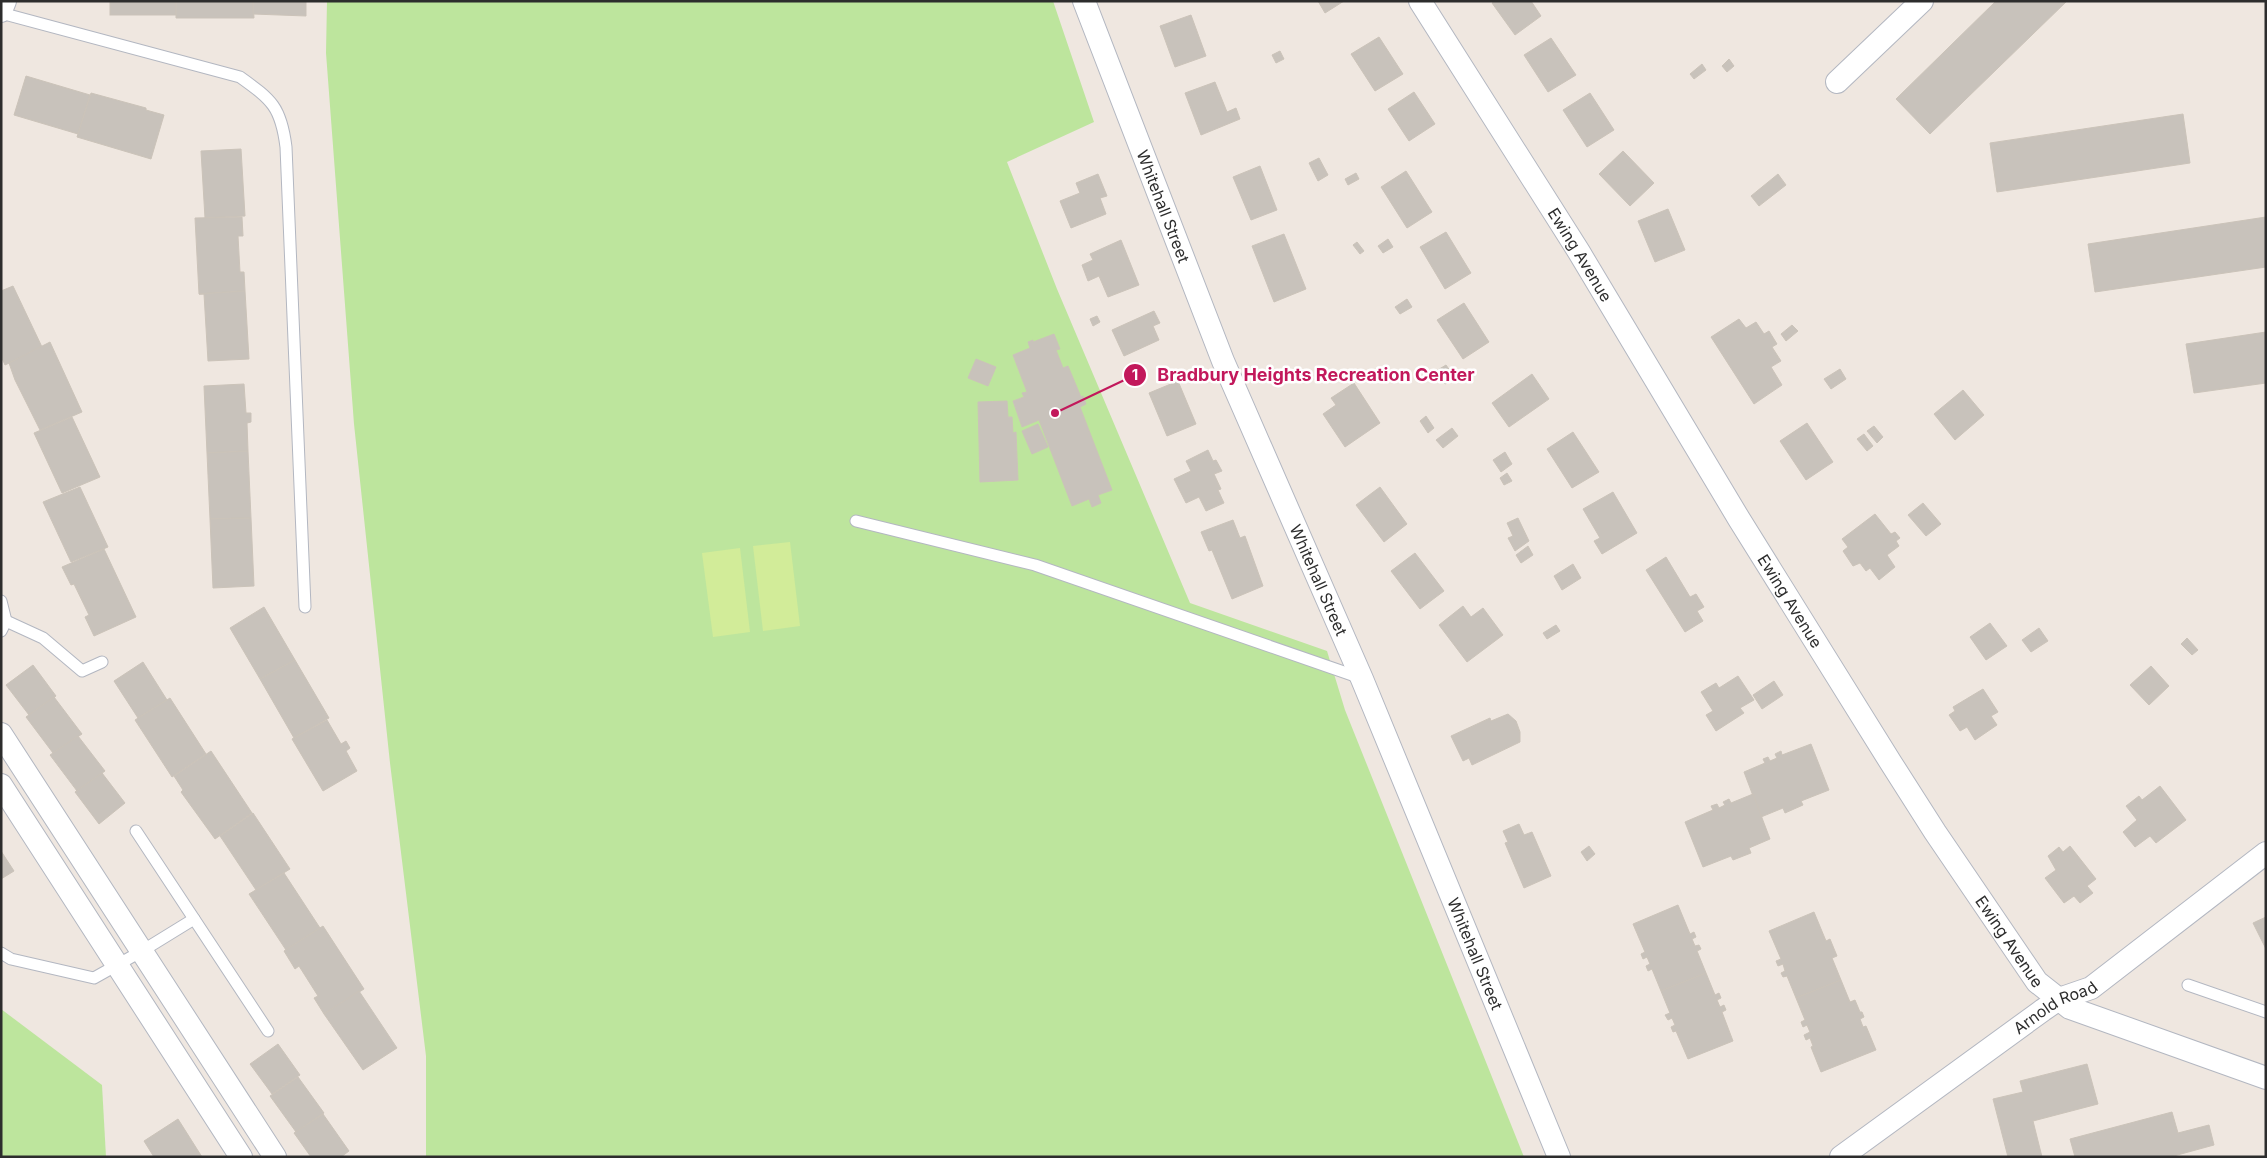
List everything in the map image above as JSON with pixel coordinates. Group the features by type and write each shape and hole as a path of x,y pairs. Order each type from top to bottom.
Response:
{"street":[{"path":"1,12 5,1"},
{"name":"Whitehall Street","path":"1084,1 1223,361 1362,679 1559,1157"},
{"name":"Ewing Avenue","path":"1420,1 1578,252 1739,519 1926,818 2037,982 2070,1008 2266,1078"},
{"path":"1837,82 1922,1"},
{"path":"1,734 275,1157"},
{"path":"1,785 241,1157"},
{"name":"Arnold Road","path":"1841,1157 2059,999 2091,988 2266,853"}],"lane":[{"path":"1,12 240,77 266,95 282,121 286,146 306,607"},
{"path":"856,521 1035,565 1362,679"},
{"path":"1,601 3,626 43,638 82,671 102,662"},
{"path":"136,831 268,1031"},
{"path":"1,953 11,959 94,978 142,952 194,919"},
{"path":"2188,985 2266,1012"}],"green space":[{"path":"327,1 1053,1 1094,122 1007,162 1057,289 1190,603 1327,651 1345,710 1524,1157 426,1157 426,1056 390,763 354,424 326,53"},
{"path":"790,542 800,626 763,631 753,546"},
{"path":"740,548 750,632 713,637 702,553"},
{"path":"1,1009 102,1085 106,1157 1,1157"}],"building":[{"path":"110,1 176,1 176,15 110,15"},
{"path":"176,1 253,1 254,18 176,18"},
{"path":"253,1 306,1 306,16 253,14"},
{"path":"1318,1 1344,1 1325,13"},
{"path":"1495,1 1531,1 1541,16 1515,35 1492,3"},
{"path":"1996,1 2067,1 1930,134 1896,99"},
{"path":"1191,15 1206,56 1175,67 1160,26"},
{"path":"1379,37 1403,74 1375,91 1351,54"},
{"path":"1551,38 1576,75 1548,92 1524,55"},
{"path":"1280,51 1284,59 1276,63 1272,55"},
{"path":"1729,59 1734,66 1727,72 1722,66"},
{"path":"1702,64 1706,70 1694,79 1690,74"},
{"path":"26,76 90,95 78,134 14,115"},
{"path":"1215,82 1227,112 1236,108 1240,119 1201,135 1185,93"},
{"path":"1414,92 1435,124 1409,141 1388,109"},
{"path":"91,93 146,108 146,110 164,115 151,159 77,137"},
{"path":"1590,93 1614,130 1587,147 1563,110"},
{"path":"2183,114 2190,163 1997,192 1990,143"},
{"path":"241,149 245,216 205,218 201,151"},
{"path":"1623,151 1654,183 1630,206 1599,174"},
{"path":"1319,158 1328,175 1318,181 1309,163"},
{"path":"1260,166 1277,210 1251,220 1233,177"},
{"path":"1406,171 1432,212 1407,228 1381,187"},
{"path":"1356,173 1359,179 1348,185 1345,179"},
{"path":"1098,174 1107,196 1100,198 1106,214 1071,228 1060,201 1080,193 1076,183"},
{"path":"1778,174 1786,185 1759,206 1751,196"},
{"path":"1668,209 1685,250 1655,262 1638,221"},
{"path":"242,217 243,236 238,236 240,272 244,272 245,291 199,294 195,218"},
{"path":"2266,217 2266,267 2095,292 2088,244"},
{"path":"1446,232 1471,273 1445,289 1420,247"},
{"path":"1284,234 1306,289 1274,302 1252,246"},
{"path":"1388,239 1393,247 1383,253 1378,246"},
{"path":"1121,240 1139,285 1108,297 1099,276 1088,281 1082,265 1093,260 1090,254"},
{"path":"1357,242 1364,251 1360,254 1353,245"},
{"path":"13,286 42,347 5,365 1,356 1,291"},
{"path":"245,291 249,359 208,361 204,294 199,294"},
{"path":"1407,299 1412,307 1400,314 1395,307"},
{"path":"1464,303 1489,342 1463,359 1437,320"},
{"path":"1154,311 1160,323 1153,326 1159,340 1124,356 1112,330"},
{"path":"1097,316 1100,322 1093,326 1090,319"},
{"path":"1739,319 1746,328 1756,322 1764,334 1769,331 1777,344 1772,347 1781,361 1771,367 1782,385 1754,404 1711,337"},
{"path":"1792,325 1798,331 1786,341 1781,334"},
{"path":"2266,332 2266,383 2194,393 2186,344"},
{"path":"1054,334 1060,349 1056,350 1063,368 1068,366 1081,397 1083,396 1086,404 1080,407 1112,490 1098,495 1101,503 1092,507 1089,499 1072,506 1039,420 1022,427 1013,401 1024,397 1022,393 1027,392 1013,355 1030,348 1028,342"},
{"path":"50,342 82,412 40,430 15,380 9,363"},
{"path":"976,359 996,367 988,386 968,378"},
{"path":"1446,365 1455,378 1445,384 1436,371"},
{"path":"1840,369 1846,379 1831,389 1824,379"},
{"path":"1532,374 1549,399 1509,427 1492,403"},
{"path":"1178,381 1196,424 1167,436 1149,393"},
{"path":"1354,383 1380,423 1345,447 1323,414 1336,405 1331,398"},
{"path":"244,384 246,413 251,413 251,422 247,423 248,451 207,453 204,386"},
{"path":"1963,390 1984,415 1955,440 1934,414"},
{"path":"1007,401 1008,417 1012,417 1013,433 1016,432 1018,480 980,482 978,402"},
{"path":"1426,416 1434,428 1428,433 1420,421"},
{"path":"72,417 100,477 62,493 34,433"},
{"path":"1807,423 1833,462 1806,480 1780,441"},
{"path":"1038,424 1048,447 1032,454 1022,431"},
{"path":"1874,426 1883,437 1877,443 1867,431"},
{"path":"1452,428 1458,436 1443,448 1436,440"},
{"path":"1573,432 1599,472 1572,488 1547,449"},
{"path":"1864,434 1873,446 1867,451 1857,439"},
{"path":"1208,450 1213,461 1216,460 1222,471 1214,474 1221,489 1218,490 1224,503 1206,511 1199,497 1186,503 1174,479 1191,471 1186,461"},
{"path":"248,451 251,518 210,519 207,453"},
{"path":"1505,452 1512,464 1501,472 1493,460"},
{"path":"1507,473 1512,481 1504,485 1500,478"},
{"path":"80,487 108,547 71,562 43,502"},
{"path":"1380,487 1407,524 1384,542 1356,505"},
{"path":"1613,492 1637,533 1602,554 1594,541 1600,538 1583,509"},
{"path":"1923,503 1941,524 1926,536 1908,515"},
{"path":"1875,514 1891,534 1895,532 1900,538 1896,541 1899,546 1887,555 1895,567 1879,580 1870,568 1866,571 1860,563 1853,566 1843,551 1848,547 1842,539"},
{"path":"251,518 254,586 213,588 210,519"},
{"path":"1518,518 1529,541 1515,551 1508,538 1513,536 1507,523"},
{"path":"1233,520 1240,538 1245,536 1263,586 1232,599 1212,550 1209,551 1201,532"},
{"path":"1528,546 1533,555 1521,563 1516,555"},
{"path":"104,549 136,617 94,636 85,617 89,615 74,584 71,585 62,567"},
{"path":"1415,553 1444,591 1420,609 1391,571"},
{"path":"1666,557 1690,597 1696,594 1704,607 1697,611 1703,621 1685,632 1646,570"},
{"path":"1573,564 1581,578 1562,590 1554,576"},
{"path":"1463,606 1471,617 1483,608 1503,635 1467,662 1439,625"},
{"path":"264,607 295,660 260,679 230,628"},
{"path":"1990,623 2007,646 1986,660 1970,637"},
{"path":"1556,625 1560,631 1547,639 1543,633"},
{"path":"2039,628 2048,641 2031,652 2022,640"},
{"path":"2187,638 2198,650 2192,655 2181,644"},
{"path":"295,660 329,718 294,738 260,679"},
{"path":"143,662 167,700 138,718 114,681"},
{"path":"33,665 56,696 29,715 6,685"},
{"path":"2151,666 2169,686 2149,705 2130,685"},
{"path":"1738,676 1754,700 1740,708 1744,713 1716,731 1706,715 1713,711 1701,692 1716,683 1719,688"},
{"path":"1774,681 1783,695 1762,709 1753,695"},
{"path":"1983,689 1998,712 1991,716 1997,725 1975,740 1967,727 1960,731 1949,715 1955,711 1953,707"},
{"path":"54,697 82,734 53,753 26,717"},
{"path":"170,698 206,754 172,777 135,720"},
{"path":"1508,714 1516,721 1520,732 1520,742 1472,765 1469,758 1463,761 1451,736 1490,718 1491,721"},
{"path":"327,720 341,744 346,741 350,748 346,751 357,771 323,791 292,739"},
{"path":"78,736 105,771 77,791 50,755"},
{"path":"1811,744 1829,790 1801,801 1803,805 1785,813 1783,808 1761,817 1744,772 1765,763 1763,759 1768,757 1770,761 1777,758 1775,754 1781,751 1782,755"},
{"path":"211,751 252,813 215,839 181,792 183,790 174,776"},
{"path":"102,773 125,803 99,824 75,792"},
{"path":"2160,786 2186,820 2156,843 2150,836 2135,847 2123,832 2137,820 2126,806 2139,796 2142,800"},
{"path":"1753,794 1770,839 1749,848 1751,853 1733,860 1731,856 1703,867 1685,822 1713,810 1711,806 1717,804 1719,808 1725,805 1723,802 1729,799 1731,803"},
{"path":"253,813 290,869 256,890 220,836"},
{"path":"1519,824 1524,835 1532,832 1551,876 1524,888 1505,843 1508,842 1503,831"},
{"path":"1589,846 1595,854 1587,861 1581,852"},
{"path":"2070,846 2096,879 2087,886 2093,893 2080,903 2074,896 2064,903 2045,878 2056,870 2048,856 2059,847 2063,852"},
{"path":"1,851 14,871 1,879"},
{"path":"284,873 320,928 286,950 249,894"},
{"path":"1678,905 1690,934 1694,932 1696,937 1692,939 1695,946 1699,945 1701,949 1697,951 1706,973 1661,991 1652,969 1648,971 1646,966 1650,964 1647,957 1643,959 1641,954 1645,952 1633,924"},
{"path":"1814,912 1826,941 1830,939 1837,956 1832,958 1841,980 1796,998 1787,976 1783,977 1781,973 1785,971 1783,964 1778,966 1776,961 1781,959 1769,931"},
{"path":"2266,917 2266,949 2253,923"},
{"path":"323,926 364,989 324,1014 314,998 318,996 299,966 295,969 284,951"},
{"path":"1706,973 1715,995 1719,993 1721,998 1717,1000 1720,1007 1724,1005 1726,1010 1722,1012 1733,1041 1688,1059 1676,1031 1673,1032 1671,1027 1675,1025 1672,1018 1668,1020 1665,1015 1670,1013 1661,991"},
{"path":"1841,980 1850,1002 1855,1000 1860,1012 1862,1012 1864,1017 1860,1019 1863,1027 1866,1026 1876,1050 1821,1072 1811,1047 1813,1046 1810,1038 1806,1040 1804,1035 1810,1032 1807,1025 1803,1027 1801,1022 1805,1020 1796,998"},
{"path":"359,991 397,1048 363,1070 324,1014"},
{"path":"278,1044 300,1075 272,1094 250,1064"},
{"path":"2087,1064 2098,1104 2033,1121 2042,1157 2008,1157 1993,1099 2023,1092 2020,1081"},
{"path":"298,1077 324,1113 296,1132 270,1096"},
{"path":"2172,1112 2178,1133 2209,1125 2214,1145 2170,1157 2075,1157 2070,1139"},
{"path":"323,1114 349,1151 341,1157 311,1157 294,1133"},
{"path":"178,1119 202,1157 154,1157 144,1141"}],"place":[{"name":"Bradbury Heights Recreation Center","path":"1055,413"}]}
